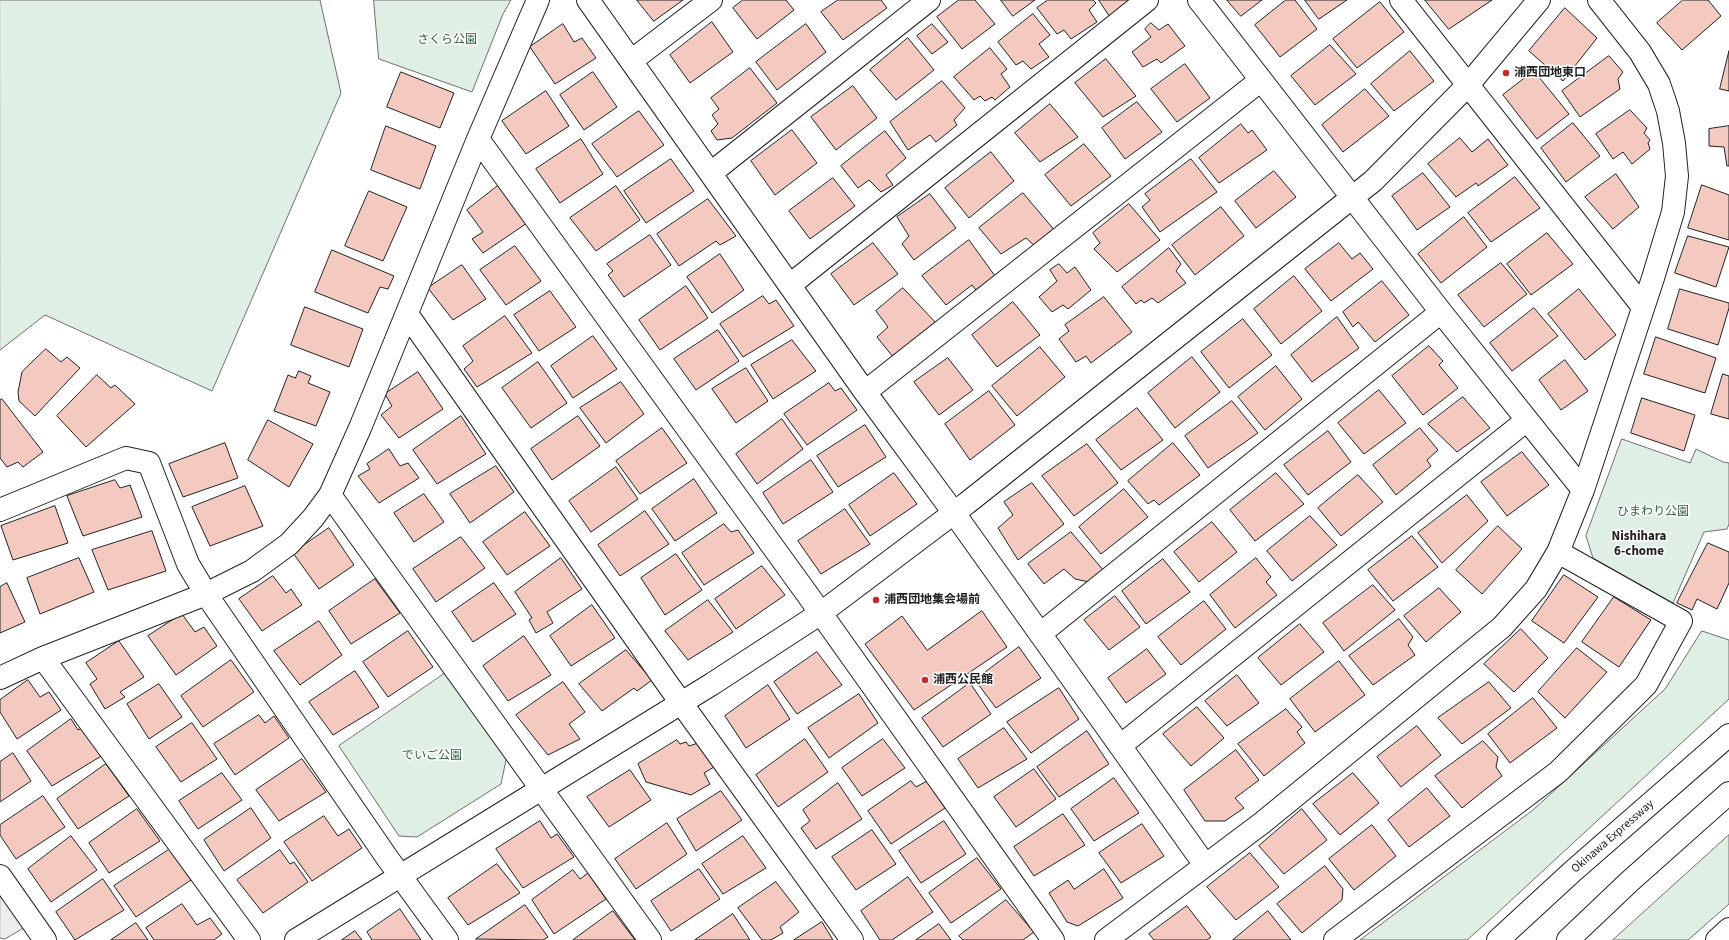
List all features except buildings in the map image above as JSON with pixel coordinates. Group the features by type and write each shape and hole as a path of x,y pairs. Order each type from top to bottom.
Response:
{"main road":[{"path":"0,678 43,658 206,594 252,571 289,544 313,518 330,494 360,428 478,139 538,0"},
{"path":"588,0 866,392 1205,865"},
{"path":"632,61 710,0"},
{"path":"712,173 929,0"},
{"path":"790,285 1147,0"},
{"path":"1199,0 1441,312 1583,490"},
{"path":"1401,0 1643,307"},
{"path":"296,940 712,684 821,613 954,513 1373,181 1468,85 1540,0"},
{"path":"1106,940 1262,823 1502,627 1536,589 1558,552 1583,490 1643,307 1673,212 1677,176 1674,143 1668,111 1659,84 1640,52 1599,0"},
{"path":"866,392 1261,80"},
{"path":"478,139 821,613 1053,940"},
{"path":"1040,634 1441,312"},
{"path":"407,314 681,702 852,940"},
{"path":"1120,746 1527,420"},
{"path":"0,510 126,458 149,463 188,564 206,594 400,876 447,940"},
{"path":"330,494 650,940"},
{"path":"1335,940 1558,772 1646,685 1681,621 1558,552"},
{"path":"43,658 249,940"},
{"name":"Okinawa Expressway","path":"1498,940 1573,871 1729,735"},
{"path":"1568,940 1635,877 1729,793"},
{"path":"0,876 45,940"},
{"path":"1717,940 1729,929"}],"green space":[{"path":"0,0 320,0 341,93 212,391 45,315 0,350"},
{"name":"さくら公園","path":"374,0 511,0 503,14 472,92 379,59"},
{"name":"ひまわり公園","path":"1622,439 1690,463 1696,449 1723,462 1729,463 1729,524 1727,529 1704,532 1673,603 1593,558 1586,536"},
{"path":"1702,631 1729,640 1729,699 1493,917 1467,940 1360,940 1533,810 1665,689"},
{"name":"でいご公園","path":"447,672 507,755 501,784 417,837 399,836 339,746"},
{"path":"1729,835 1729,904 1688,940 1613,940"}],"shaded area":[{"path":"0,894 25,927 5,939 0,938"}],"place":[{"name":"浦西団地東口","path":"1506,73"},
{"name":"浦西団地集会場前","path":"876,600"},
{"name":"浦西公民館","path":"925,680"}],"district":[{"name":"Nishihara 6-chome","path":"1639,544"}]}
